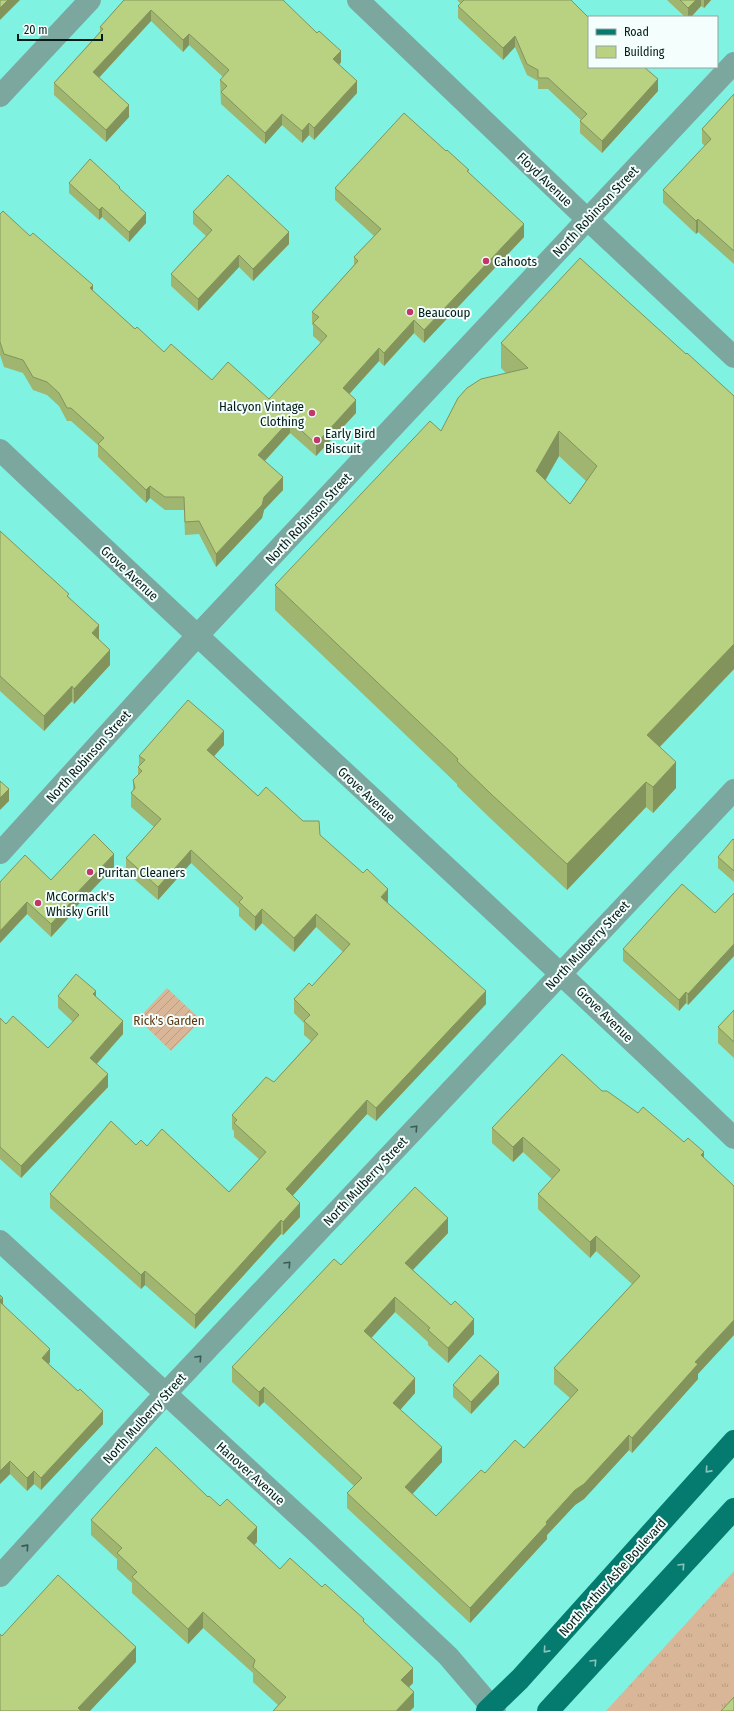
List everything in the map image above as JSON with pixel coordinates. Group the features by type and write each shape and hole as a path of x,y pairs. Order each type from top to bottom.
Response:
{"main road":[{"name":"North Arthur Ashe Boulevard","path":"491,1709 520,1679 734,1441"},
{"path":"548,1711 734,1509"}],"street":[{"path":"0,96 90,0"},
{"name":"Floyd Avenue","path":"358,0 734,357"},
{"name":"North Robinson Street","path":"0,853 197,636 734,63"},
{"name":"Grove Avenue","path":"0,450 197,636 562,973 734,1138"},
{"name":"North Mulberry Street","path":"0,1576 165,1394 734,790"},
{"name":"Hanover Avenue","path":"0,1241 315,1531 448,1656 491,1709"}],"green space":[{"name":"Rick's Garden","path":"167,988 201,1020 171,1051 138,1019"},
{"path":"734,1571 734,1705 728,1711 606,1711"}],"building":[{"path":"0,0 8,0 0,8"},
{"path":"124,0 283,0 317,33 319,31 341,51 333,59 357,81 314,128 309,123 302,131 282,114 265,133 221,92 227,86 220,80 229,70 189,34 183,40 151,10 93,72 129,105 106,130 54,83 103,29 100,27"},
{"path":"464,0 571,0 588,17 588,68 645,68 658,79 602,141 580,121 587,114 548,78 538,78 538,70 527,64 515,36 503,48 458,6"},
{"path":"680,0 696,0 688,8"},
{"path":"734,94 734,251 698,219 696,221 663,190 711,139 702,129"},
{"path":"404,113 469,170 467,171 524,224 424,330 414,320 384,353 379,348 343,388 356,400 316,444 290,420 258,455 283,477 264,497 262,505 216,554 199,521 185,522 184,497 165,497 150,486 146,490 98,444 104,438 71,408 67,408 59,393 47,382 33,377 23,360 4,354 0,342 0,214 3,211 30,236 33,233 93,285 90,288 135,329 137,327 164,352 171,344 212,380 228,362 269,399 327,336 313,323 319,317 312,312 358,261 354,257 381,229 335,188"},
{"path":"90,159 146,213 129,232 102,207 99,210 69,183"},
{"path":"228,175 289,232 253,269 239,255 198,299 171,274 212,230 193,212"},
{"path":"580,258 734,396 734,644 647,735 676,762 653,787 646,782 567,864 491,794 457,761 458,759 275,585 430,421 441,431 458,398 467,388 481,379 528,368 501,343","holes":["559,431 597,466 570,504 536,471"]},
{"path":"0,531 69,594 67,596 99,625 92,633 110,650 74,689 72,686 44,716 0,676"},
{"path":"188,700 224,731 207,750 258,796 266,787 303,821 319,821 320,835 363,873 367,869 388,889 381,897 486,991 376,1108 367,1100 286,1189 300,1203 283,1222 281,1220 195,1315 145,1271 141,1275 50,1194 111,1121 136,1145 141,1140 147,1146 162,1129 229,1192 266,1152 234,1123 237,1120 232,1115 266,1077 274,1082 318,1034 304,1021 310,1015 294,999 309,983 312,986 350,944 316,914 294,938 262,909 255,917 239,902 243,898 191,850 158,887 126,858 161,819 131,793 135,788 133,780 142,771 138,767 145,760 139,756"},
{"path":"0,781 9,789 0,798"},
{"path":"94,834 114,854 71,899 73,900 51,924 27,902 0,931 0,882 25,855 51,880"},
{"path":"733,839 734,840 734,871 718,857"},
{"path":"682,884 715,913 734,893 734,944 688,994 686,992 679,1000 623,949"},
{"path":"76,974 96,991 93,994 123,1021 90,1058 108,1074 21,1166 0,1147 0,1018 6,1024 13,1016 48,1048 79,1015 58,996"},
{"path":"734,1010 734,1042 718,1027"},
{"path":"562,1054 602,1091 607,1091 638,1113 643,1107 684,1142 688,1138 704,1152 701,1155 734,1186 734,1320 695,1362 698,1364 632,1438 629,1435 584,1484 575,1490 546,1522 547,1524 470,1608 347,1493 362,1478 264,1387 259,1392 232,1367 334,1259 341,1265 415,1187 448,1218 405,1263 451,1305 455,1301 474,1319 448,1348 428,1330 430,1328 395,1297 364,1331 415,1378 393,1403 442,1447 405,1487 436,1516 481,1470 485,1473 515,1440 524,1448 578,1390 554,1368 640,1276 596,1236 590,1242 538,1194 560,1170 523,1137 513,1147 492,1128"},
{"path":"0,1302 50,1349 42,1358 78,1391 80,1389 103,1411 41,1478 34,1471 27,1478 10,1461 0,1471"},
{"path":"480,1355 499,1372 471,1402 453,1385"},
{"path":"156,1447 208,1497 209,1496 220,1506 227,1499 257,1527 247,1538 280,1569 290,1558 322,1587 325,1584 364,1619 363,1621 413,1668 401,1680 414,1692 396,1711 273,1711 286,1697 253,1667 255,1660 203,1612 188,1629 132,1577 137,1572 117,1553 122,1548 91,1520"},
{"path":"58,1575 136,1647 78,1708 81,1711 0,1711 0,1634 2,1636"},
{"path":"734,1697 734,1711 721,1711"}],"place":[{"name":"Cahoots","path":"486,261"},
{"name":"Beaucoup","path":"410,312"},
{"name":"Halcyon Vintage Clothing","path":"312,413"},
{"name":"Early Bird Biscuit","path":"317,440"},
{"name":"Puritan Cleaners","path":"90,872"},
{"name":"McCormack's Whisky Grill","path":"38,903"}]}
